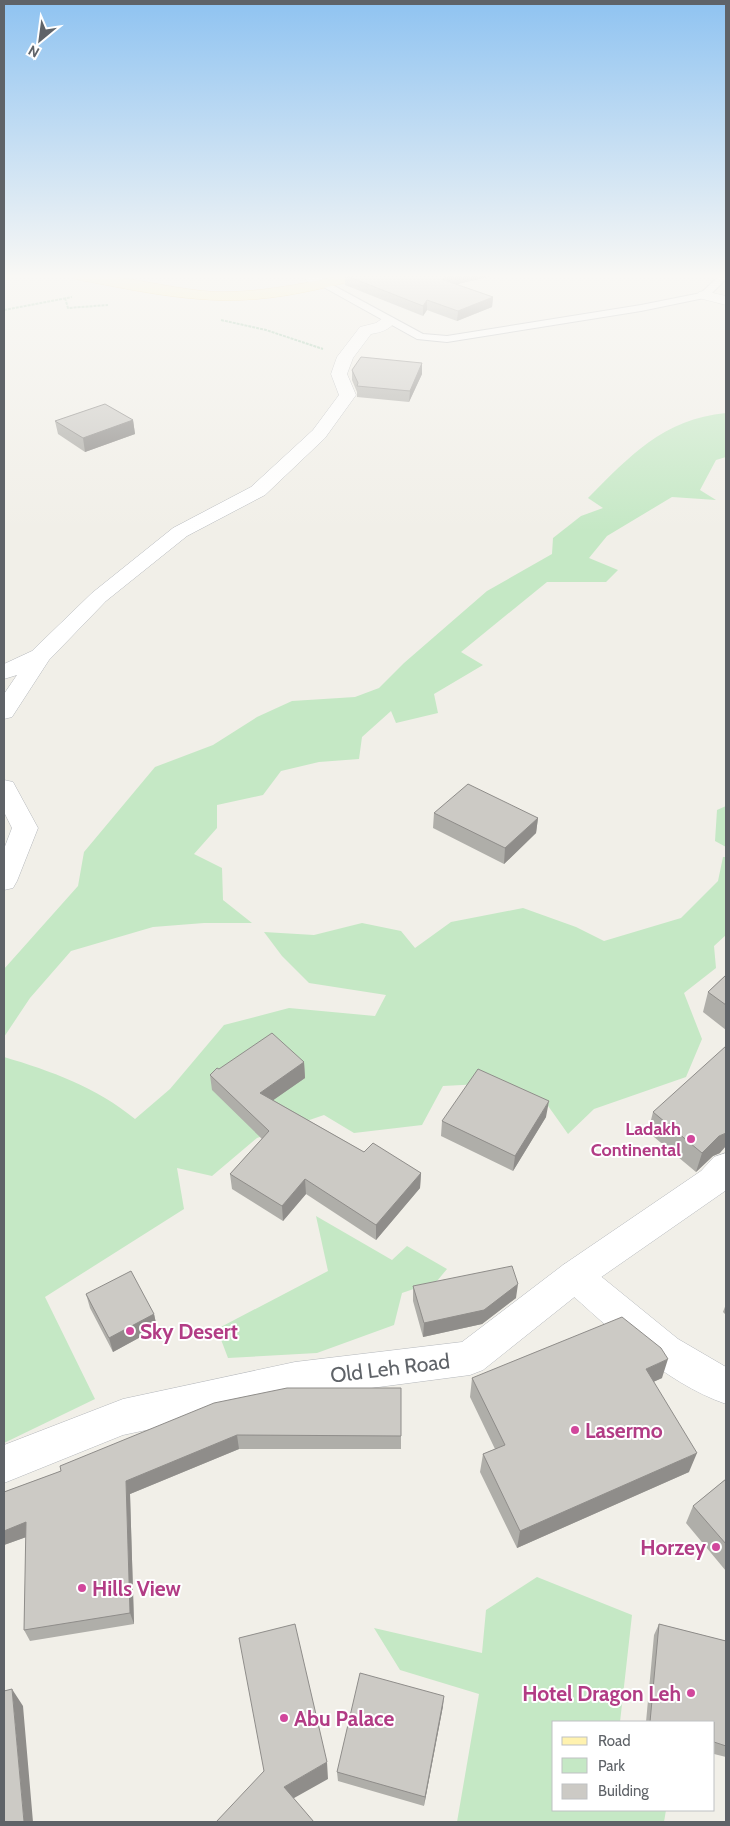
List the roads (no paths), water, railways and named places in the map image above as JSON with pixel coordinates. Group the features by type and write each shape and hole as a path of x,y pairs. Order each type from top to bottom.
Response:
{"street":[{"path":"4,712 40,656 99,597 180,532 258,491 319,434 348,395 339,374 344,361"},
{"path":"4,672 40,656"},
{"path":"4,788 25,828 4,881"},
{"name":"Old Leh Road","path":"4,1464 123,1417 295,1380 470,1358 575,1276 713,1181 726,1167"},
{"path":"575,1276 664,1350 704,1376 726,1386"}],"place":[{"name":"Ladakh Continental","path":"691,1139"},
{"name":"Sky Desert","path":"130,1331"},
{"name":"Lasermo","path":"575,1430"},
{"name":"Horzey","path":"716,1547"},
{"name":"Hills View","path":"82,1588"},
{"name":"Hotel Dragon Leh","path":"691,1693"},
{"name":"Abu Palace","path":"284,1718"}]}
